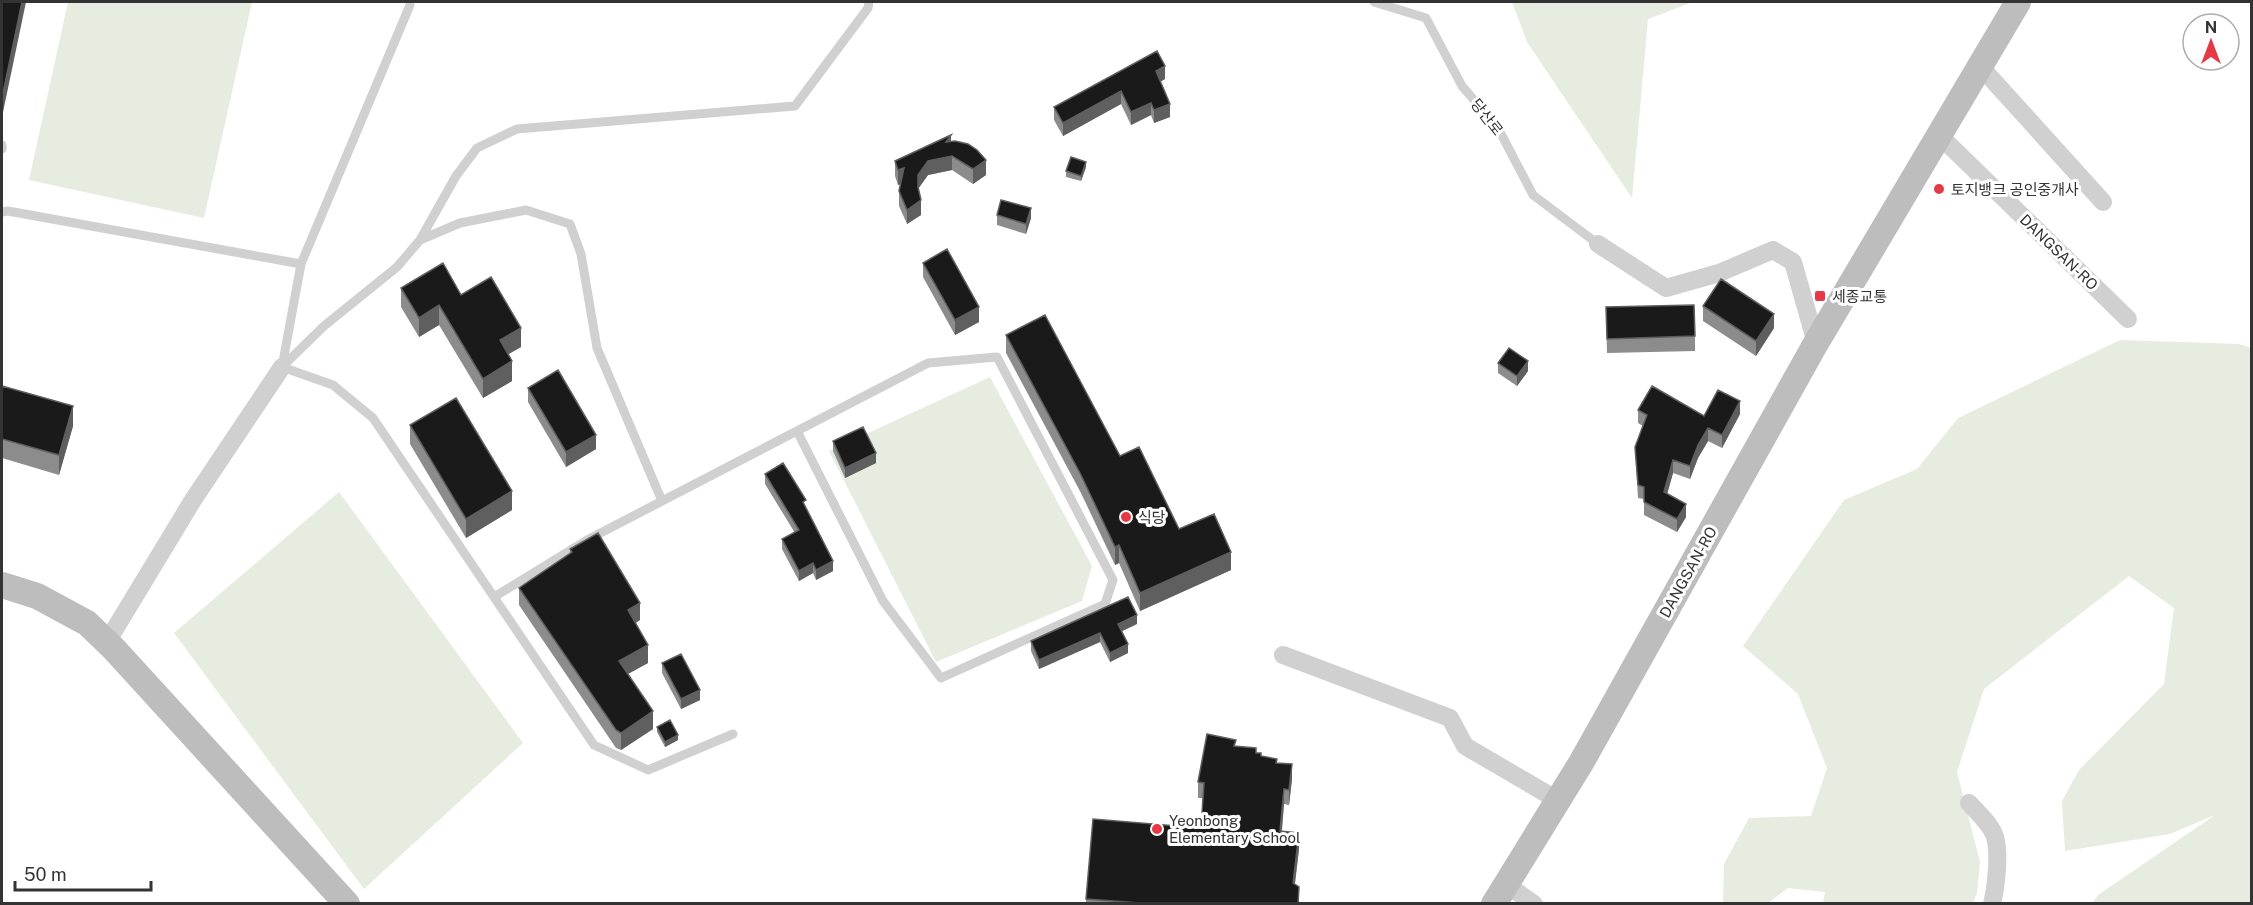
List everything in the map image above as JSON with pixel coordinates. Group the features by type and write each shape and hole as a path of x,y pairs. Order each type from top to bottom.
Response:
{"main road":[{"name":"DANGSAN-RO","path":"1500,894 1559,801 1816,343 2018,2"},
{"path":"2,585 37,596 87,623 346,903"}],"street":[{"path":"1980,66 2103,202"},
{"name":"DANGSAN-RO","path":"1940,136 2128,319"},
{"path":"1598,244 1666,288 1719,273 1773,250 1793,262 1816,343"},
{"path":"107,642 193,500 282,367"},
{"path":"1283,655 1450,718 1465,746 1559,801"},
{"path":"1969,803 1985,820 1995,837 1997,862 1992,903"},
{"name":"DANGSAN-RO","path":"1500,894 1534,903"}],"lane":[{"path":"282,367 324,326 397,267 420,240 456,176 477,148 517,129 795,106 868,8 869,2"},
{"name":"당산로","path":"1374,2 1426,18 1462,86 1498,128 1533,195 1598,244"},
{"path":"282,367 301,264 410,5"},
{"path":"420,240 460,223 526,210 570,224 581,255 597,348 662,501"},
{"path":"2,212 8,211 301,264"},
{"path":"494,597 587,540 928,363 997,357 1113,580 1105,604 941,678 883,601 797,431"},
{"path":"282,367 333,385 373,418 594,745 648,770 733,734"}],"shaded area":[{"path":"68,2 252,2 204,218 29,180"},
{"path":"1512,2 1693,2 1648,19 1632,198 1527,42"},
{"path":"2120,340 2239,344 2251,348 2251,903 2092,903 2098,895 2215,815 2170,834 2065,851 2062,801 2079,770 2164,684 2174,608 2129,576 1984,689 1957,772 1980,862 1977,893 1973,903 1823,903 1825,892 1788,888 1768,903 1723,904 1724,864 1749,818 1811,816 1827,768 1798,694 1743,646 1844,500 1917,469 1958,418"},
{"path":"990,377 1092,566 1082,601 936,662 829,451"},
{"path":"339,492 523,743 364,889 174,633"}],"building":[{"path":"2,2 22,2 2,98"},
{"path":"1157,51 1165,66 1156,71 1170,104 1154,110 1151,103 1131,112 1121,91 1063,123 1054,107"},
{"path":"951,135 946,142 955,141 968,144 986,160 973,169 952,156 928,161 918,175 921,200 907,210 899,191 904,168 898,170 895,161"},
{"path":"1071,157 1086,162 1081,176 1066,171"},
{"path":"1001,200 1031,208 1026,224 997,215"},
{"path":"947,249 979,307 955,320 923,263"},
{"path":"443,263 461,295 491,277 521,328 500,340 512,361 483,379 439,305 419,318 401,288"},
{"path":"1721,279 1774,314 1756,341 1703,306"},
{"path":"1694,305 1695,336 1607,339 1606,307"},
{"path":"1045,315 1120,456 1139,447 1179,529 1214,514 1231,552 1140,593 1119,545 1115,547 1081,475 1006,335"},
{"path":"1509,348 1528,361 1517,376 1498,363"},
{"path":"558,370 596,435 566,452 528,388"},
{"path":"2,386 73,406 59,455 2,439"},
{"path":"1652,386 1704,416 1718,390 1740,401 1722,435 1708,428 1690,466 1673,460 1664,492 1686,504 1677,519 1644,502 1644,487 1638,485 1635,447 1647,415 1638,410"},
{"path":"456,398 512,491 466,519 410,425"},
{"path":"863,427 876,453 845,468 833,441"},
{"path":"783,463 806,500 803,502 833,561 816,570 813,563 799,571 782,539 799,530 765,474"},
{"path":"598,533 640,603 628,610 648,645 619,661 653,711 621,733 616,730 519,588 572,552 570,549"},
{"path":"1128,597 1137,615 1118,624 1128,644 1110,653 1100,633 1039,660 1031,641"},
{"path":"681,654 700,690 681,699 662,663"},
{"path":"670,720 678,735 665,742 657,727"},
{"name":"Yeonbong Elementary School","path":"1207,734 1236,740 1234,746 1256,748 1256,753 1277,759 1276,763 1292,764 1289,790 1284,789 1280,831 1299,833 1293,883 1299,887 1298,903 1140,903 1086,899 1093,819 1201,828 1204,783 1198,782"}],"place":[{"name":"토지뱅크 공인중개사","path":"1939,189"},
{"name":"세종교통","path":"1820,296"},
{"name":"식당","path":"1126,517"},
{"name":"Yeonbong Elementary School","path":"1157,829"}]}
